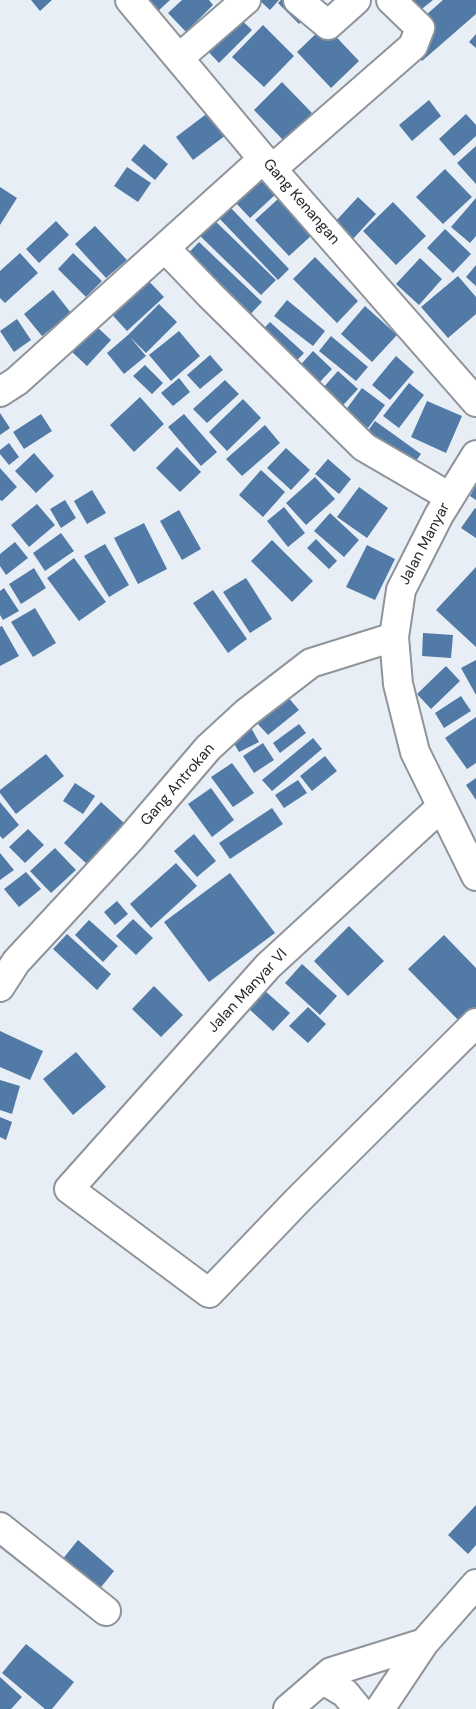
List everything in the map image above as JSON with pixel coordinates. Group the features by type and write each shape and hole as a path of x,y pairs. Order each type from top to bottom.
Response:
{"street":[{"name":"Gang Kenangan","path":"130,0 268,164 476,402"},
{"path":"179,58 246,0"},
{"path":"298,0 328,25 356,0"},
{"path":"0,392 17,381 165,248 413,46 420,28 390,0"},
{"path":"165,248 364,447 450,497"},
{"name":"Jalan Manyar","path":"476,455 450,497 401,590 394,637 398,684 415,752 476,876"},
{"name":"Gang Antrokan","path":"0,987 16,962 131,838 208,748 246,713 311,663 394,637"},
{"name":"Jalan Manyar VI","path":"441,807 268,966 69,1189 209,1293 298,1200 476,1023"},
{"path":"0,1527 106,1611"},
{"path":"380,1709 424,1643 476,1584"},
{"path":"288,1709 331,1672 424,1643"},
{"path":"319,1682 330,1684 345,1693 358,1709"}],"building":[{"path":"31,0 52,0 40,11"},
{"path":"144,0 170,0 156,13"},
{"path":"182,0 209,0 213,5 186,32 168,13"},
{"path":"259,0 279,0 270,10"},
{"path":"281,0 311,0 317,6 299,24 278,3"},
{"path":"392,0 433,0 408,20"},
{"path":"443,0 476,0 476,14 422,61 401,37"},
{"path":"233,12 252,30 219,63 201,44"},
{"path":"263,25 294,56 264,87 232,57"},
{"path":"325,25 359,61 331,88 297,52"},
{"path":"476,34 476,48 469,42"},
{"path":"282,82 312,113 284,141 254,110"},
{"path":"429,100 441,116 412,141 399,125"},
{"path":"209,112 226,135 193,160 176,137"},
{"path":"466,114 476,125 476,136 454,156 439,139"},
{"path":"144,144 168,164 155,180 131,160"},
{"path":"476,146 476,184 457,163"},
{"path":"127,167 151,183 138,202 114,186"},
{"path":"445,169 472,197 443,224 416,197"},
{"path":"261,179 276,194 250,218 235,202"},
{"path":"0,187 17,198 0,225"},
{"path":"358,197 376,214 352,240 334,223"},
{"path":"476,198 476,236 470,243 451,227"},
{"path":"278,199 312,235 289,256 255,220"},
{"path":"393,202 426,236 396,265 363,231"},
{"path":"231,208 289,269 278,280 219,218"},
{"path":"211,217 276,280 261,295 196,232"},
{"path":"56,221 69,235 39,263 26,249"},
{"path":"95,226 127,260 106,278 75,244"},
{"path":"445,229 471,254 453,273 427,248"},
{"path":"199,242 262,302 243,322 179,263"},
{"path":"20,253 38,273 5,303 0,298 0,271"},
{"path":"73,253 102,281 86,297 58,269"},
{"path":"315,257 358,301 337,323 293,279"},
{"path":"420,258 442,279 419,305 396,284"},
{"path":"476,265 476,286 466,277"},
{"path":"143,275 164,297 127,331 107,309"},
{"path":"458,276 476,297 476,314 448,338 421,307"},
{"path":"53,290 71,313 42,336 24,314"},
{"path":"287,300 325,331 313,346 274,316"},
{"path":"159,304 177,322 146,353 130,337 146,356 124,374 107,353"},
{"path":"365,306 397,335 372,362 341,334"},
{"path":"17,319 31,340 14,352 0,331"},
{"path":"270,322 304,353 281,377 247,346"},
{"path":"94,324 111,340 87,366 70,350"},
{"path":"179,331 200,356 171,381 149,355"},
{"path":"331,336 368,367 356,381 319,351"},
{"path":"313,351 332,369 305,398 286,381"},
{"path":"210,355 223,370 200,389 187,375"},
{"path":"396,356 414,372 390,400 372,385"},
{"path":"145,365 163,383 152,394 133,376"},
{"path":"338,371 358,389 334,415 314,398"},
{"path":"179,378 190,392 173,406 161,393"},
{"path":"225,380 239,394 207,423 193,409"},
{"path":"409,383 424,395 399,428 383,416"},
{"path":"362,388 385,405 368,428 345,411"},
{"path":"140,397 164,424 134,452 110,425"},
{"path":"243,399 261,418 227,451 209,432"},
{"path":"427,401 462,416 446,453 411,437"},
{"path":"0,413 10,428 0,435"},
{"path":"41,414 52,431 24,449 13,432"},
{"path":"184,414 217,452 201,466 168,427"},
{"path":"375,421 421,454 405,476 359,443"},
{"path":"265,425 280,443 242,476 226,459"},
{"path":"9,443 19,457 9,465 0,454 0,450"},
{"path":"177,447 201,472 180,492 156,468"},
{"path":"286,448 310,470 291,490 267,468"},
{"path":"34,453 54,476 36,493 15,471"},
{"path":"328,459 351,479 339,494 315,474"},
{"path":"0,468 17,487 2,501 0,500"},
{"path":"261,470 285,492 263,517 239,495"},
{"path":"315,477 335,499 306,525 286,503"},
{"path":"476,485 476,500 470,496"},
{"path":"359,487 388,508 367,538 337,517"},
{"path":"92,490 106,513 87,524 74,501"},
{"path":"65,500 76,518 61,528 50,509"},
{"path":"37,504 55,525 29,547 11,525"},
{"path":"284,507 305,533 288,547 267,521"},
{"path":"476,509 476,538 461,528"},
{"path":"179,510 201,549 182,560 160,521"},
{"path":"330,513 359,540 344,557 314,531"},
{"path":"144,523 167,569 138,584 114,538"},
{"path":"61,533 74,551 45,571 33,553"},
{"path":"316,539 337,561 329,569 307,548"},
{"path":"272,540 313,581 292,602 251,561"},
{"path":"15,542 28,558 6,575 0,566 0,554"},
{"path":"105,544 129,585 109,597 84,556"},
{"path":"367,545 395,559 375,600 346,587"},
{"path":"74,558 106,602 79,621 47,578"},
{"path":"476,567 476,647 436,610"},
{"path":"34,568 46,588 21,604 9,584"},
{"path":"246,578 272,619 250,633 223,592"},
{"path":"4,588 19,611 3,620 0,615 0,591"},
{"path":"213,590 247,639 228,653 193,603"},
{"path":"35,608 56,643 33,657 11,622"},
{"path":"2,626 19,656 0,666 0,627"},
{"path":"423,633 453,635 451,658 422,656"},
{"path":"476,660 476,695 461,668"},
{"path":"446,666 460,681 431,709 417,694"},
{"path":"287,696 299,710 268,735 256,722"},
{"path":"461,696 471,711 444,728 435,713"},
{"path":"476,717 476,763 467,769 445,738"},
{"path":"249,724 259,742 239,752 229,735"},
{"path":"299,724 306,733 280,753 273,743"},
{"path":"313,738 322,749 272,791 262,780"},
{"path":"263,743 274,760 254,773 243,756"},
{"path":"46,754 64,776 16,814 0,790"},
{"path":"325,756 337,771 312,791 300,776"},
{"path":"232,763 254,793 233,807 211,777"},
{"path":"476,778 476,800 466,785"},
{"path":"298,780 307,793 284,808 275,795"},
{"path":"75,783 95,796 83,814 63,801"},
{"path":"211,788 234,820 212,837 188,804"},
{"path":"0,802 19,825 3,839 0,836"},
{"path":"101,802 124,823 87,864 64,843"},
{"path":"272,808 283,824 230,859 219,843"},
{"path":"28,829 44,845 25,863 9,847"},
{"path":"194,834 216,861 197,877 174,851"},
{"path":"55,848 76,870 51,893 30,871"},
{"path":"0,853 14,870 0,880"},
{"path":"176,863 197,886 151,928 130,904"},
{"path":"26,872 41,889 19,907 4,889"},
{"path":"230,873 275,933 209,982 164,922"},
{"path":"117,901 128,914 115,925 104,912"},
{"path":"133,919 153,938 136,955 116,936"},
{"path":"89,920 118,946 103,962 75,935"},
{"path":"349,926 384,961 348,996 314,961"},
{"path":"67,934 111,974 97,990 53,949"},
{"path":"444,935 476,968 476,1019 466,1028 408,969"},
{"path":"302,964 337,996 320,1015 285,983"},
{"path":"154,986 183,1015 161,1037 132,1009"},
{"path":"264,990 290,1013 273,1031 248,1008"},
{"path":"308,1007 326,1024 308,1043 289,1026"},
{"path":"0,1031 43,1051 30,1080 0,1067"},
{"path":"76,1052 106,1087 73,1115 43,1079"},
{"path":"0,1080 20,1086 12,1114 0,1110"},
{"path":"0,1117 12,1122 6,1140 0,1137"},
{"path":"476,1505 476,1545 468,1554 448,1535"},
{"path":"78,1540 114,1571 90,1601 53,1571"},
{"path":"26,1644 74,1682 52,1709 45,1709 2,1673"},
{"path":"0,1677 22,1697 11,1709 0,1709"}]}
